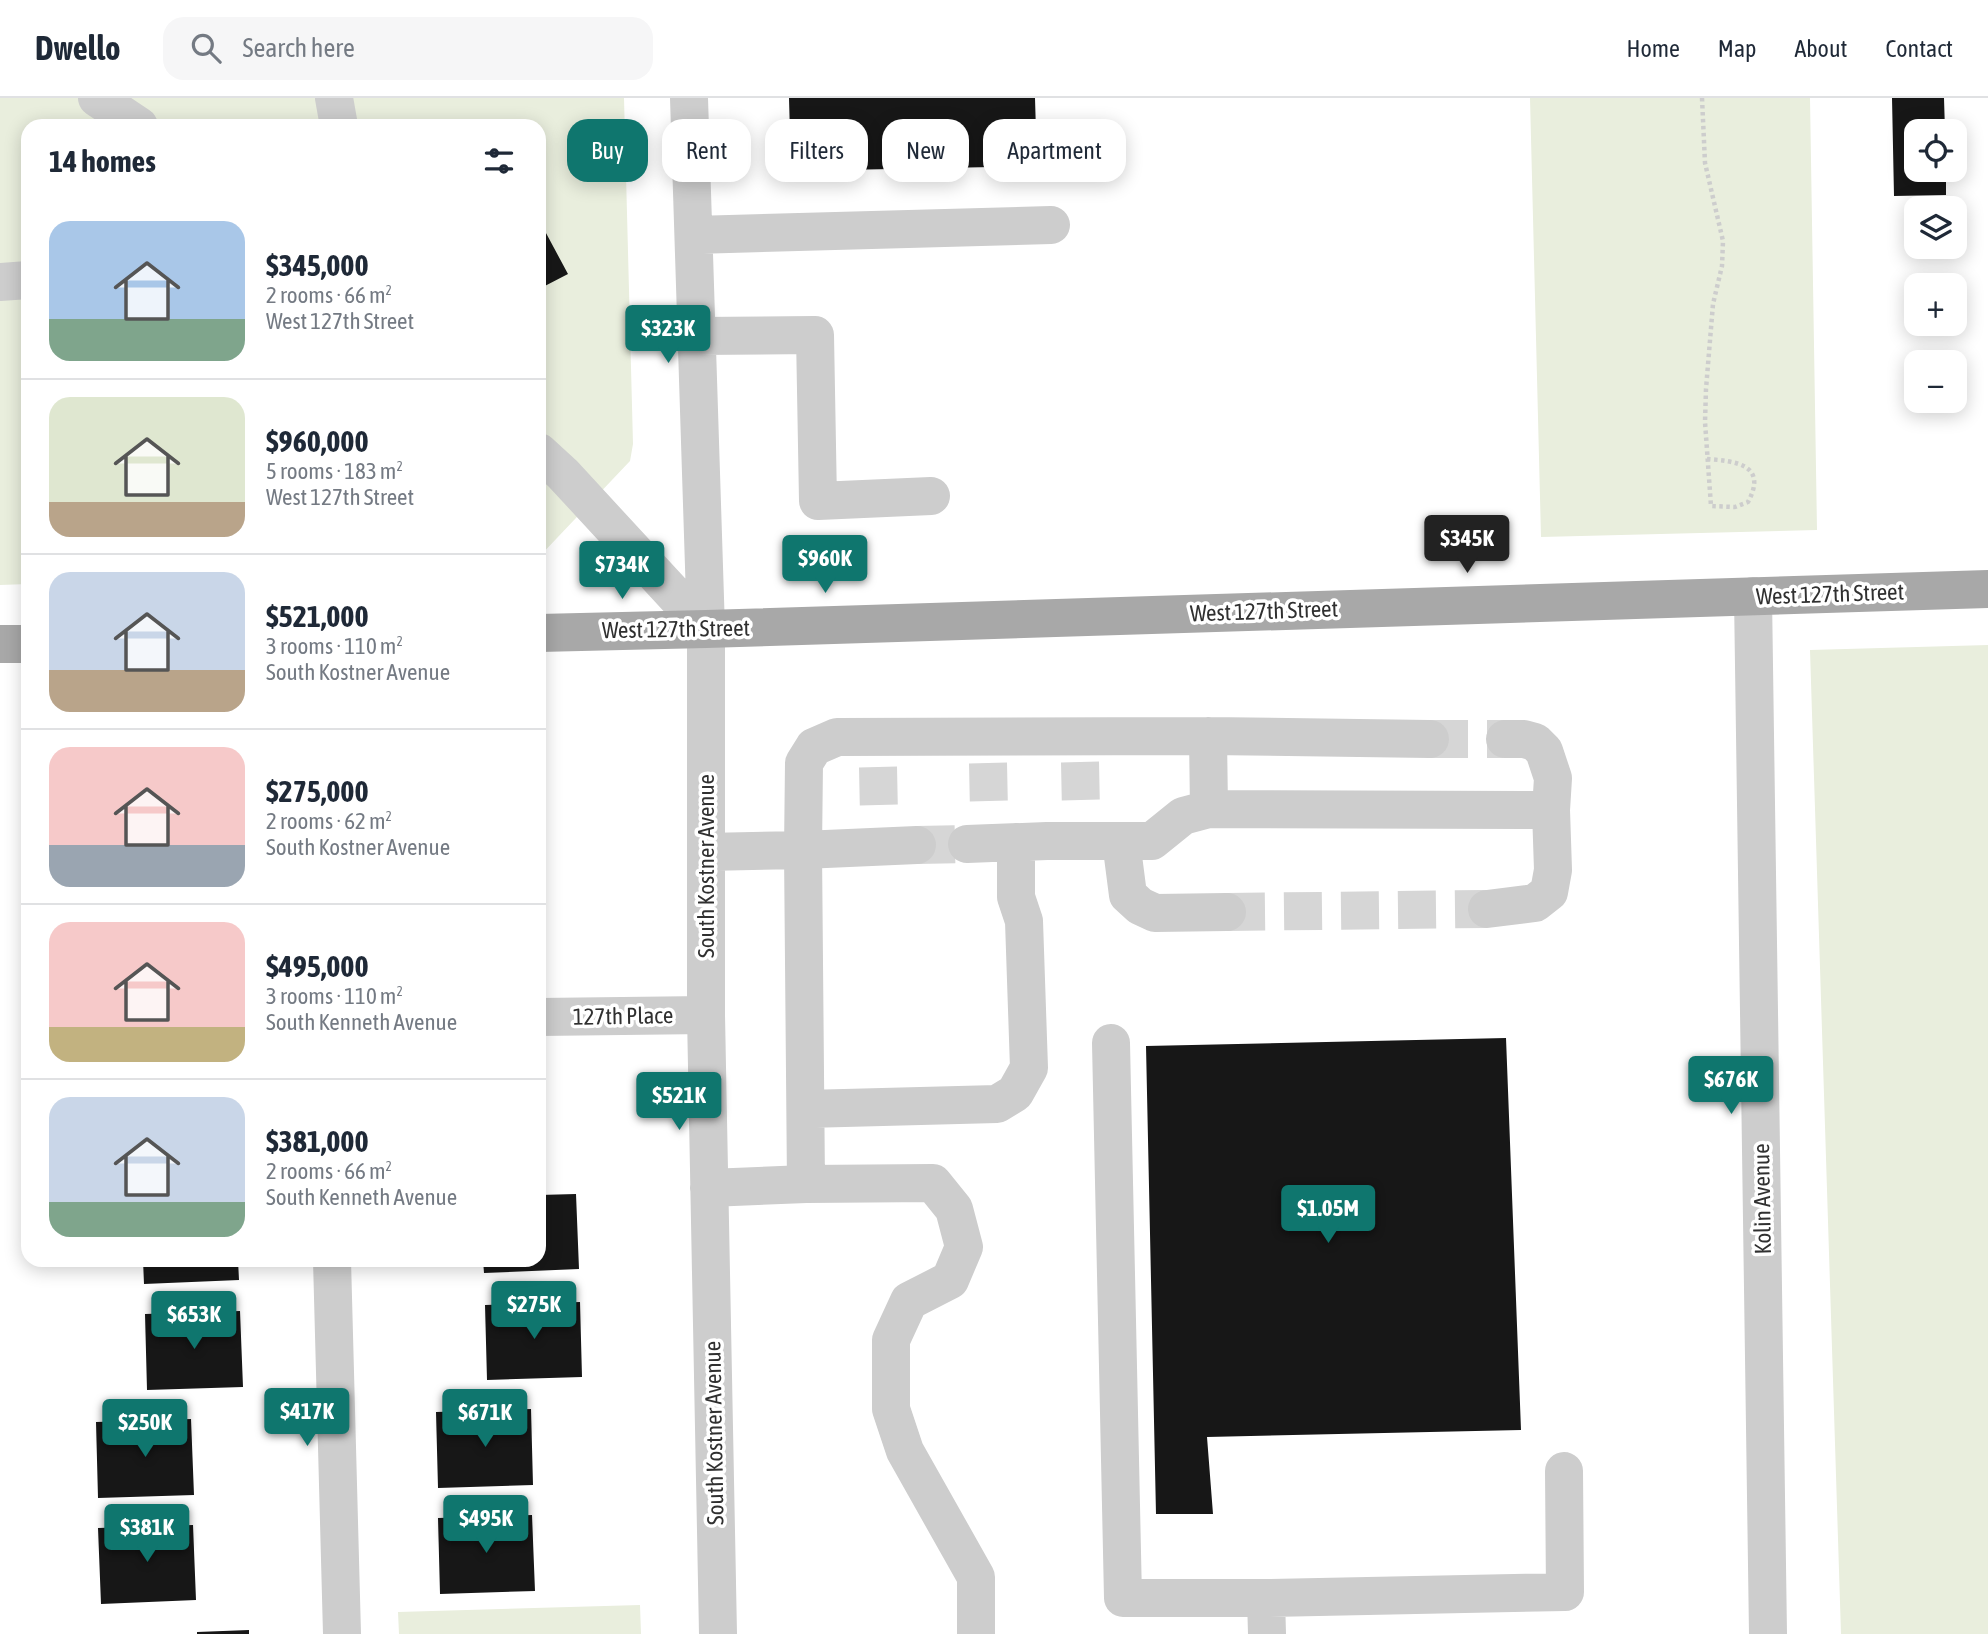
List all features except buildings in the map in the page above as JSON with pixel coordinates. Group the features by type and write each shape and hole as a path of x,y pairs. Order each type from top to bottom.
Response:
{"main road":[{"name":"West 127th Street","path":"546,633 1988,589"},
{"path":"0,644 21,643"}],"street":[{"path":"97,98 128,119"},
{"path":"334,98 338,119"},
{"name":"South Kostner Avenue","path":"689,98 706,629 706,1015 718,1634"},
{"path":"694,235 1051,225"},
{"path":"0,282 21,280"},
{"path":"696,336 815,335 818,501 931,496"},
{"path":"546,458 706,629"},
{"name":"Kolin Avenue","path":"1753,596 1768,1634"},
{"path":"1208,736 1209,809"},
{"path":"806,1184 804,763 814,747 837,737 879,752 1081,749 1208,736 1430,739"},
{"path":"1487,909 1535,903 1549,892 1553,870 1553,778 1544,751 1535,742 1505,739"},
{"path":"806,1109 996,1104 1016,1093 1029,1068 1024,921 990,835 1081,826 1121,841 1152,841 1183,817 1209,809 1551,810"},
{"path":"706,852 803,850 879,831 917,845"},
{"path":"1121,841 1128,895 1140,906 1155,913 1227,912"},
{"name":"127th Place","path":"546,1017 706,1015"},
{"path":"1111,1043 1123,1598 1266,1616 1564,1592 1564,1471"},
{"path":"709,1188 933,1183 954,1209 964,1247 950,1280 909,1301 891,1340 891,1409 905,1451 976,1577 976,1634"},
{"path":"332,1267 342,1634"}],"path":[{"path":"1702,98 1705,163 1723,242 1722,266 1713,304 1708,351 1705,422 1707,459 1711,506 1735,507 1748,502 1755,489 1753,474 1745,466 1731,460 1707,459"}],"green space":[{"path":"0,98 624,98 625,119 567,119 567,182 626,182 633,444 630,461 546,550 546,119 21,119 21,584 0,585"},
{"path":"1530,98 1810,98 1817,530 1541,537"},
{"path":"1988,645 1988,1634 1841,1634 1810,650"},
{"path":"640,1605 641,1634 399,1634 398,1612"}],"tunnel":[{"path":"1430,739 1505,739"},
{"path":"1080,762 1081,811"},
{"path":"988,763 989,811"},
{"path":"878,767 879,815"},
{"path":"917,845 967,844"},
{"path":"1227,912 1487,909"}]}
